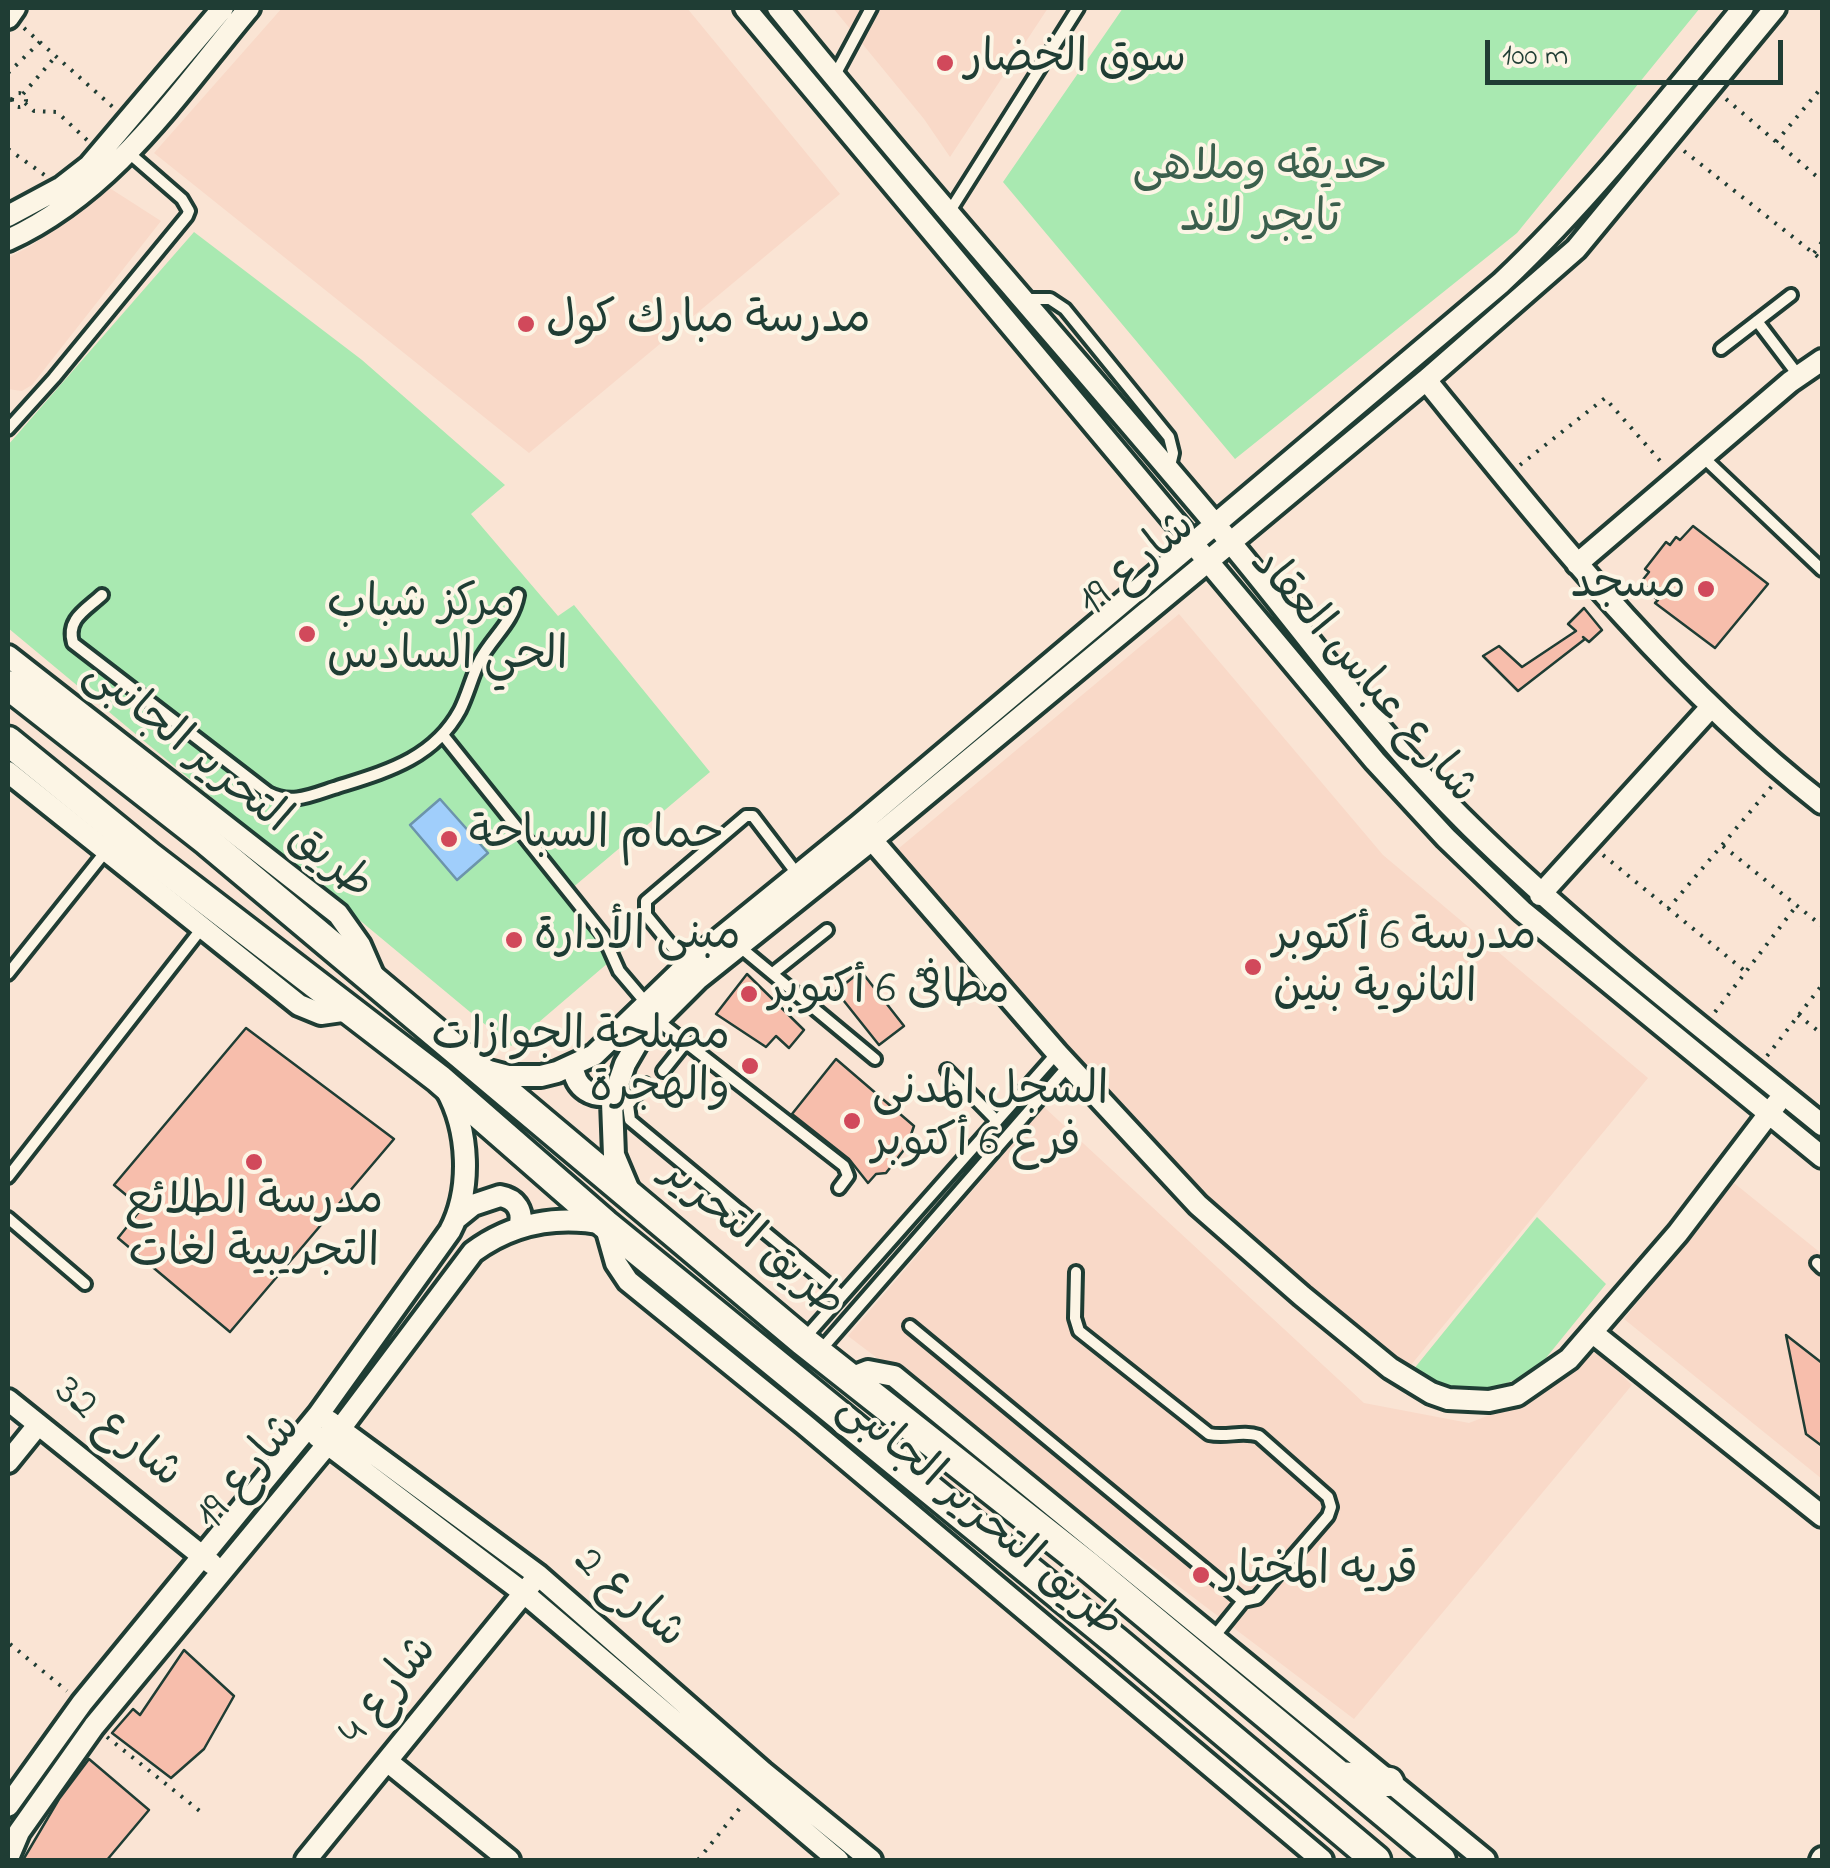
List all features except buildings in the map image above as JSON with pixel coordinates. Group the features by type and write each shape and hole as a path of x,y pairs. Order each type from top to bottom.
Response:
{"street":[{"path":"8,216 62,187 101,154 223,8"},
{"path":"8,240 70,206 101,182 249,8"},
{"name":"شارع عباس العقاد","path":"745,8 1374,761 1446,838 1522,911 1822,1157"},
{"name":"شارع عباس العقاد","path":"778,8 948,215 1230,542 1396,745 1466,822 1540,895 1822,1125"},
{"name":"شارع 19","path":"476,1068 525,1077 558,1072 594,1054 652,1012 798,875 1502,283 1556,231 1743,8"},
{"name":"شارع 19","path":"693,972 740,947 872,840 1426,380 1576,249 1775,8"},
{"path":"1576,564 1798,375 1822,360"},
{"path":"1426,380 1576,564 1642,637 1711,707 1822,803"},
{"name":"طريق التحرير الجانبى","path":"8,656 338,914 360,945 376,983"},
{"name":"طريق التحرير","path":"8,685 237,866 811,1346 1088,1566 1441,1860"},
{"path":"1540,895 1711,707"},
{"name":"طريق التحرير","path":"8,741 149,856 208,917 349,1010 443,1083 605,1224 1118,1643 1376,1860"},
{"path":"8,772 106,851 208,917 219,878 237,866"},
{"path":"149,856 165,854 176,846 181,833 178,820"},
{"path":"872,840 1063,1059 1216,1223 1390,1368 1432,1392 1476,1402 1517,1395 1569,1359 1678,1233 1783,1093"},
{"name":"شارع 19","path":"630,1195 614,1155 614,1094 652,1012"},
{"path":"573,1066 576,1080 585,1092 599,1096 614,1094"},
{"name":"شارع 19","path":"8,1806 82,1704 314,1421 457,1218 464,1179 462,1139 453,1101 443,1083"},
{"path":"457,1218 473,1205 500,1196 516,1204 521,1215 519,1227"},
{"name":"شارع 19","path":"8,1858 19,1832 94,1726 334,1437 474,1252 488,1240 519,1227 562,1220 605,1224"},
{"name":"طريق التحرير الجانبى","path":"605,1224 616,1264 628,1281 794,1415 1322,1860"},
{"path":"1593,1332 1822,1516"},
{"name":"طريق التحرير الجانبى","path":"850,1378 868,1371 894,1376 1485,1860"},
{"name":"شارع 32","path":"8,1400 222,1572"},
{"name":"شارع 2","path":"314,1421 524,1593 838,1860"},
{"path":"8,1462 38,1425"},
{"name":"شارع 2","path":"334,1437 538,1575 763,1772 871,1860"},
{"path":"1062,1597 1082,1590 1088,1579 1088,1566"},
{"name":"شارع 4","path":"306,1860 538,1575"},
{"path":"1118,1643 1122,1630 1131,1621 1150,1617"},
{"path":"388,1761 509,1860"},
{"path":"1339,1776 1389,1782"}],"lane":[{"path":"834,77 872,8"},
{"path":"948,215 1078,8"},
{"path":"8,429 187,216 189,211 182,198 129,153"},
{"path":"1720,349 1791,295"},
{"path":"1757,321 1798,375"},
{"path":"1702,456 1822,570"},
{"path":"102,596 73,620 73,643 280,799 303,798 404,765 443,735 459,712 480,660 512,617 518,595"},
{"path":"443,735 603,935 619,971 652,1012 844,1166 848,1176 839,1188"},
{"path":"693,972 646,915 646,902 746,816 753,816 798,875"},
{"path":"8,974 106,851"},
{"path":"8,1177 208,917"},
{"path":"773,973 827,930"},
{"path":"740,947 875,1059"},
{"path":"663,1071 687,1042"},
{"path":"811,1346 842,1296 997,1120 1063,1059"},
{"path":"811,1346 1063,1059"},
{"path":"946,1070 997,1120"},
{"path":"645,1084 628,1105 630,1120 842,1296"},
{"path":"8,1218 84,1284"},
{"path":"910,1326 1243,1600 1263,1594 1328,1516 1328,1497 1259,1436 1247,1432 1226,1438 1209,1434 1079,1331 1076,1272"},
{"path":"1213,1638 1243,1600"}],"path":[{"path":"11,13 130,122"},
{"path":"8,73 40,42"},
{"path":"13,95 23,94 56,56"},
{"path":"1711,86 1822,182"},
{"path":"1776,142 1822,87"},
{"path":"8,88 13,95 8,110"},
{"path":"23,94 34,112 56,112 101,154"},
{"path":"12,104 19,107 25,103"},
{"path":"1668,138 1822,260"},
{"path":"8,149 62,187"},
{"path":"1814,253 1822,242"},
{"path":"1505,477 1604,398 1676,479"},
{"path":"1668,909 1783,772"},
{"path":"1588,843 1746,972"},
{"path":"1723,846 1822,926"},
{"path":"1703,1028 1797,905"},
{"path":"1755,1070 1822,985"},
{"path":"1798,1016 1822,1034"},
{"path":"10,1644 82,1704"},
{"path":"94,1726 201,1812"},
{"path":"698,1860 754,1792"}],"shaded area":[{"name":"مدرسة مبارك كول","path":"282,8 687,8 840,194 529,453 154,153"},
{"name":"سوق الخضار","path":"833,8 1048,8 950,157 924,119"},
{"path":"108,187 161,221 32,385 22,391 8,389 8,258 32,245"},
{"name":"مدرسة 6 أكتوبر الثانوية بنين","path":"1179,614 1383,855 1648,1078 1406,1371 1200,1205 892,854"},
{"path":"1044,1107 1364,1403 1469,1423 1520,1403 1597,1351 1632,1385 1354,1719 848,1336"},
{"path":"1734,1183 1822,1254 1822,1479 1624,1319"}],"green space":[{"name":"حديقه وملاهى تايجر لاند","path":"1123,8 1700,8 1517,233 1235,459 1003,182"},
{"name":"مركز شباب الحي السادس","path":"194,232 362,360 505,485 471,514 558,616 574,605 710,772 571,889 622,951 511,1046 8,628 8,445"},
{"path":"1537,1217 1606,1284 1537,1369 1506,1384 1458,1390 1442,1387 1413,1370"}],"water":[{"name":"حمام السباحة","path":"440,799 488,853 457,880 410,825"}],"place":[{"name":"سوق الخضار","path":"945,63"},
{"name":"مدرسة مبارك كول","path":"526,324"},
{"name":"مسجد","path":"1706,589"},
{"name":"مركز شباب الحي السادس","path":"307,634"},
{"name":"حمام السباحة","path":"449,839"},
{"name":"مبنى الأدارة","path":"514,940"},
{"name":"مدرسة 6 أكتوبر الثانوية بنين","path":"1253,967"},
{"name":"مطافئ 6 أكتوبر","path":"749,994"},
{"name":"مصلحة الجوازات والهجرة","path":"750,1066"},
{"name":"السجل المدنى فرع 6 أكتوبر","path":"852,1121"},
{"name":"مدرسة الطلائع التجريبية لغات","path":"254,1162"},
{"name":"قريه المختار","path":"1201,1575"}]}
